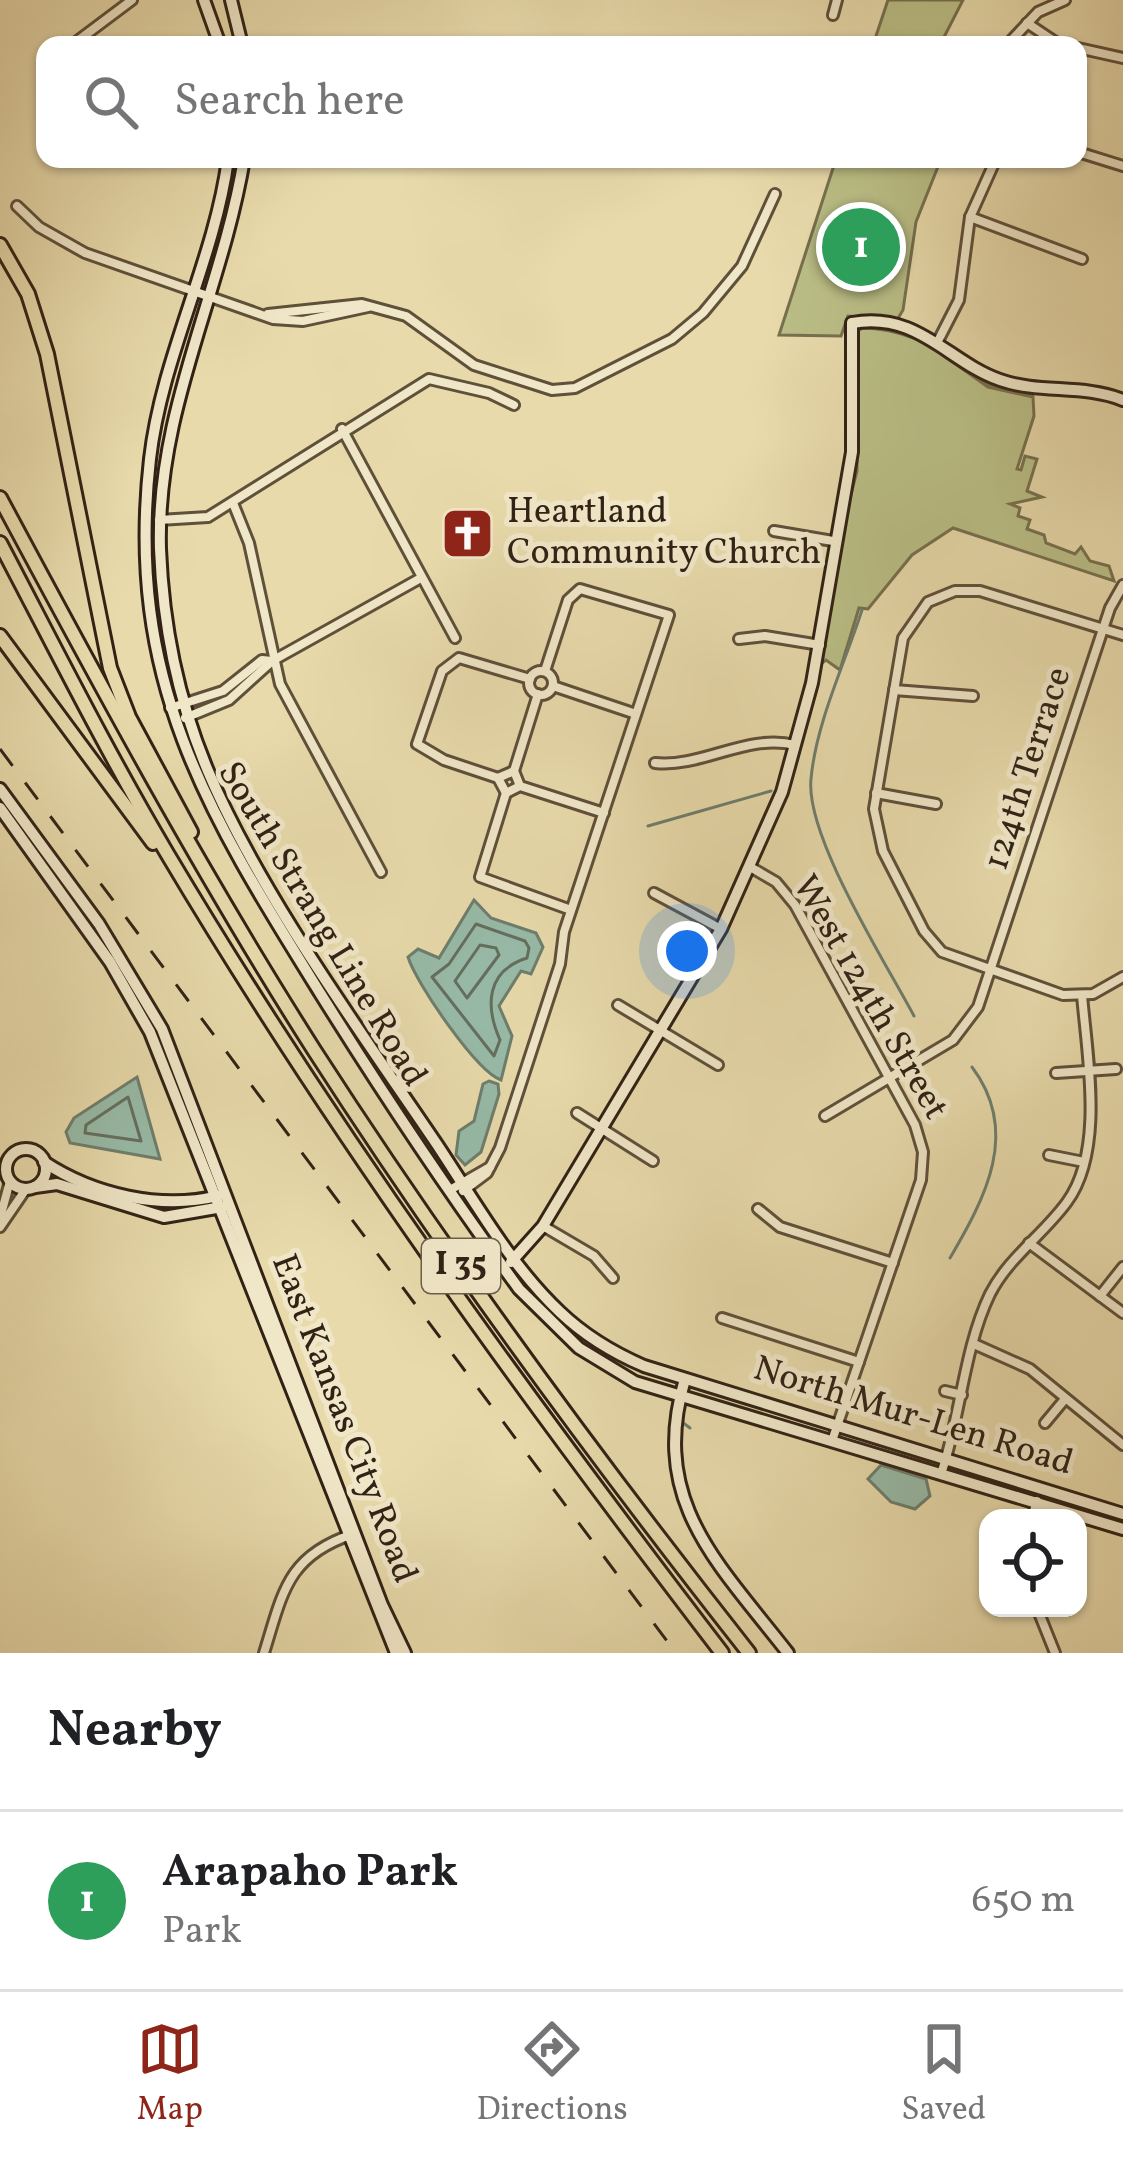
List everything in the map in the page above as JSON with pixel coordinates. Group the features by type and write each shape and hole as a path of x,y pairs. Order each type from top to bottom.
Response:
{"highway":[{"path":"0,245 28,294 47,354 110,668 129,717 199,847 199,862"},
{"name":"I 35","path":"0,498 199,862 412,1196 748,1653"},
{"name":"I 35","path":"0,543 167,854 434,1264 722,1653"},
{"path":"0,636 155,846 167,854"}],"main road":[{"path":"204,0 217,36"},
{"path":"231,0 240,36"},
{"name":"South Strang Line Road","path":"226,168 218,215 155,424 146,520 150,609 172,715 222,833 503,1268 547,1320 579,1348 617,1373 680,1397"},
{"name":"South Strang Line Road","path":"242,168 175,404 160,520 166,615 186,711 220,797 266,878 515,1258 558,1311 591,1337 626,1358 685,1379"},
{"path":"503,1268 543,1226 662,1031 752,868 796,745 820,646 833,541 852,452 852,323 893,324 938,341 1002,381 1090,390 1123,400"},
{"path":"0,789 99,924 147,1001 222,1201"},
{"path":"0,808 137,1008 222,1201"},
{"path":"32,1150 44,1162 152,1203 222,1201 164,1216 57,1184 30,1188 6,1174 7,1153 32,1150"},
{"path":"30,1188 45,1174 44,1162"},
{"name":"East Kansas City Road","path":"222,1201 396,1653"},
{"path":"685,1379 671,1450 682,1501 788,1653"},
{"name":"North Mur-Len Road","path":"685,1379 1123,1514"},
{"name":"North Mur-Len Road","path":"680,1397 833,1438 1123,1529"},
{"name":"East Kansas City Road","path":"351,1535 405,1653"}],"street":[{"path":"84,36 133,0"},
{"path":"833,15 837,0"},
{"path":"1015,36 1027,23 1066,0"},
{"path":"1027,23 1046,36"},
{"path":"1087,50 1123,58"},
{"path":"1087,155 1123,166"},
{"path":"938,341 958,300 970,217 992,168"},
{"path":"17,206 39,227 85,253 268,314 303,321 368,308 406,316 475,365 552,390 575,388 672,339 703,313 748,255 775,194"},
{"path":"970,217 1082,259"},
{"path":"146,520 208,518 342,429 430,379 490,392 514,405"},
{"path":"342,429 418,579 454,638"},
{"path":"232,503 249,543 272,661 361,842 382,872"},
{"path":"774,531 833,541"},
{"path":"172,715 229,700 272,661 418,579"},
{"name":"124th Terrace","path":"826,1116 961,1032 990,972 1103,630 1123,585"},
{"path":"453,1194 490,1167 554,985 571,910 669,615 580,589 568,600 545,671 530,679 459,658 442,670 417,744 444,760 498,778 514,771"},
{"path":"1123,635 980,591 947,593 928,602 910,621 876,793 879,839 924,932 950,957 1063,995 1082,995 1123,977"},
{"path":"739,640 765,636 820,646"},
{"path":"545,671 553,686 636,714"},
{"path":"530,679 538,694"},
{"path":"520,786 514,771 538,694 553,686"},
{"path":"893,690 973,696"},
{"path":"655,763 674,764 764,742 796,745"},
{"path":"498,778 506,793 480,878 571,910"},
{"path":"506,793 520,786 604,813"},
{"path":"876,793 936,804"},
{"name":"West 124th Street","path":"752,868 776,882 795,905 915,1125 923,1162 833,1438"},
{"path":"654,893 721,929"},
{"path":"942,1471 991,1292 1070,1198 1084,1162 1082,995"},
{"path":"618,1005 718,1065"},
{"path":"1056,1072 1116,1069"},
{"path":"577,1113 653,1161"},
{"path":"1049,1155 1084,1162"},
{"path":"0,1223 6,1174"},
{"path":"0,1223 30,1188"},
{"path":"758,1209 781,1226 893,1263"},
{"path":"543,1226 594,1256 613,1278"},
{"path":"1029,1243 1123,1313"},
{"path":"1100,1296 1123,1267"},
{"path":"722,1318 859,1362"},
{"path":"974,1344 1020,1363 1123,1445"},
{"path":"945,1391 962,1395"},
{"path":"1045,1423 1065,1399"},
{"path":"1035,1509 1042,1488"},
{"path":"264,1653 294,1570 316,1548 351,1535"},
{"path":"1040,1617 1054,1653"}],"green space":[{"path":"888,0 963,0 945,36 876,36"},
{"path":"833,168 937,168 916,222 903,310 897,320 848,316 841,336 779,335"},
{"path":"862,328 909,336 987,377 1034,395 995,388 943,355 988,387 1033,397 1034,416 1017,469 1021,470 1025,456 1037,459 1027,491 1042,497 1010,504 1020,508 1018,516 1030,520 1027,529 1044,535 1046,543 1075,554 1081,547 1090,561 1109,566 1114,581 953,528 912,555 868,609 859,608 840,670 826,660 822,663 840,538 857,471 857,332"}],"water":[{"path":"474,900 491,918 536,933 543,947 531,974 521,971 499,1006 512,1036 501,1080 477,1061 448,1025 408,957 418,949 439,958"},
{"path":"137,1077 160,1159 70,1143 66,1132 74,1118"},
{"path":"483,1084 498,1084 499,1094 481,1152 465,1165 456,1155 459,1131 474,1121"},
{"path":"881,1465 926,1479 930,1496 915,1509 891,1502 868,1479"}],"waterway":[{"path":"862,610 819,736 811,779 813,803 850,899 914,1016"},
{"path":"648,826 771,791"},
{"path":"950,1258 985,1188 996,1140 987,1091 972,1067"},
{"path":"682,1422 690,1428"}],"railway":[{"path":"0,749 676,1653"}],"place":[{"name":"Arapaho Park","path":"861,247"},
{"name":"Heartland Community Church","path":"468,534"}]}
